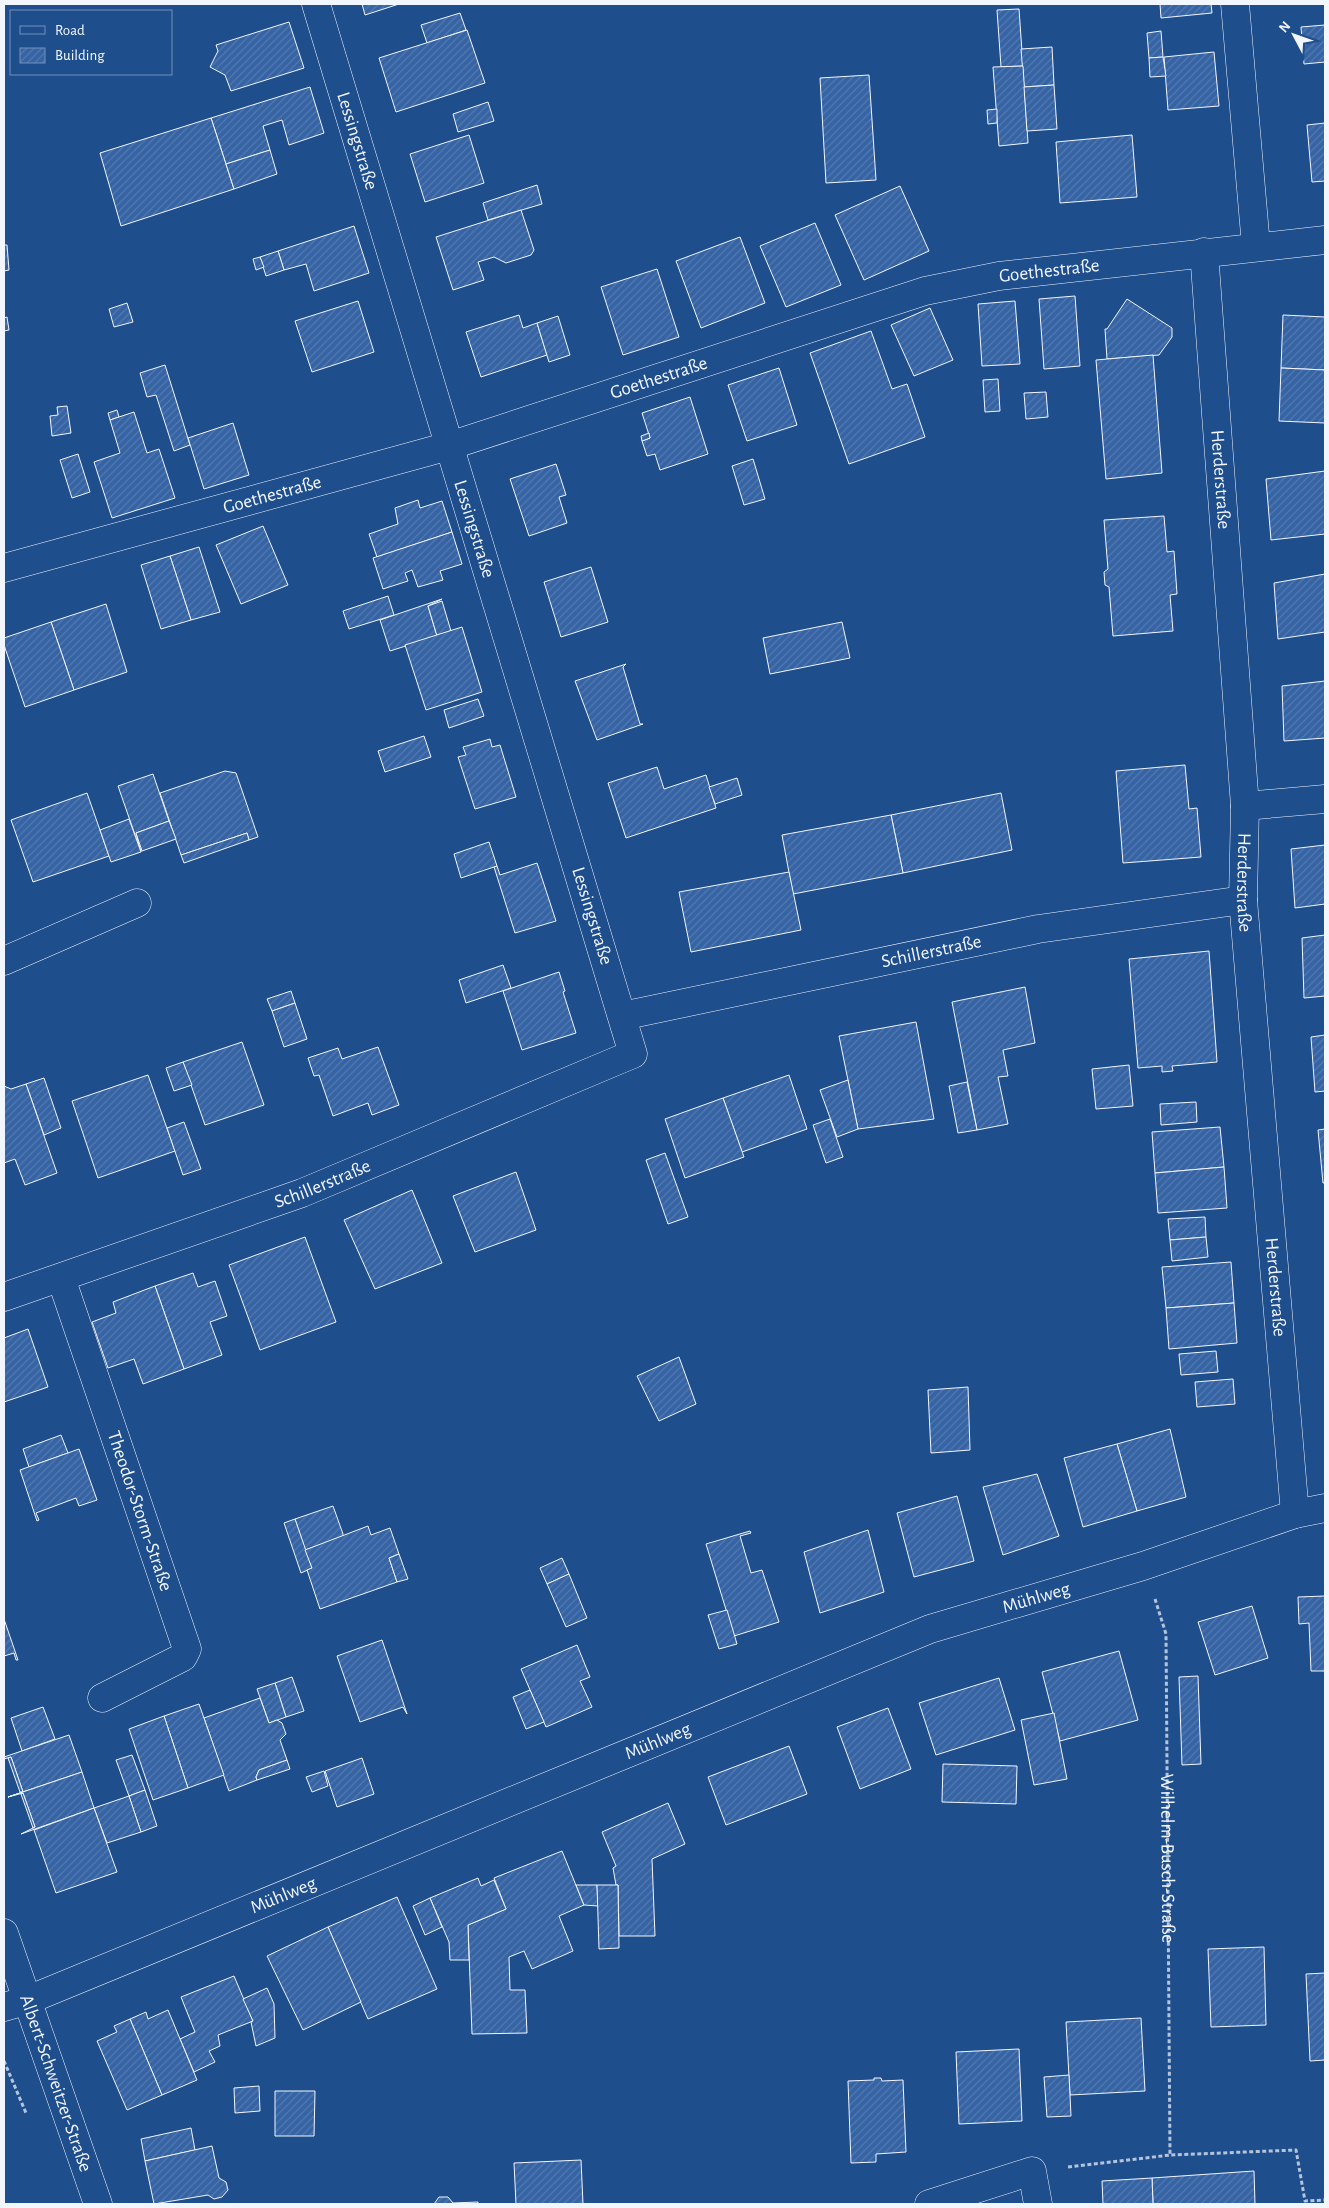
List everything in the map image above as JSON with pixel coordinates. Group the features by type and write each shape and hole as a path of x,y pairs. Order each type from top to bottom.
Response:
{"street":[{"name":"Lessingstraße","path":"316,4 633,1054"},
{"path":"1235,4 1256,246"},
{"name":"Goethestraße","path":"4,568 449,446 925,290 999,276 1256,246 1325,240"},
{"name":"Herderstraße","path":"1204,252 1244,806 1243,900 1295,1514"},
{"path":"1244,806 1325,799"},
{"name":"Schillerstraße","path":"622,1016 1038,929 1243,900"},
{"path":"4,961 137,903"},
{"name":"Schillerstraße","path":"4,1296 61,1278 302,1193 633,1054"},
{"name":"Theodor-Storm-Straße","path":"61,1278 187,1649 183,1657 102,1698"},
{"name":"Mühlweg","path":"16,2003 930,1629 1144,1566 1295,1514 1325,1508"},
{"name":"Albert-Schweitzer-Straße","path":"4,1933 16,2003 98,2204"},
{"path":"929,2204 1032,2171 1038,2204"}],"path":[{"name":"Wilhelm-Busch-Straße","path":"1144,1566 1166,1634 1170,2155"},
{"path":"1032,2171 1170,2155 1296,2150 1305,2203 1325,2200"}],"building":[{"path":"362,4 399,4 365,15"},
{"path":"1160,4 1211,4 1212,13 1161,18"},
{"path":"1019,9 1023,66 1001,67 997,10"},
{"path":"460,13 466,30 427,43 421,25"},
{"path":"289,22 304,68 231,91 225,75 210,67 218,51 216,45"},
{"path":"1325,25 1325,62 1304,64 1301,27"},
{"path":"467,30 485,83 396,112 379,58"},
{"path":"1161,31 1163,57 1149,58 1147,33"},
{"path":"1052,47 1054,85 1024,87 1021,49"},
{"path":"1214,52 1219,106 1168,110 1164,57"},
{"path":"1163,57 1166,76 1150,77 1149,58"},
{"path":"1023,66 1028,143 999,146 993,67"},
{"path":"869,75 876,180 826,183 820,78"},
{"path":"1054,85 1057,129 1027,131 1024,87"},
{"path":"310,87 324,133 289,145 282,120 263,126 270,150 226,164 211,118"},
{"path":"488,102 494,121 458,132 453,114"},
{"path":"997,109 997,123 988,124 987,110"},
{"path":"211,118 234,189 121,226 100,153"},
{"path":"1325,123 1325,181 1312,182 1307,125"},
{"path":"469,135 484,183 425,202 410,154"},
{"path":"1132,135 1137,197 1060,203 1056,142"},
{"path":"270,150 277,174 234,189 226,164"},
{"path":"537,185 542,204 488,220 483,203"},
{"path":"900,186 929,251 864,280 835,215"},
{"path":"521,210 534,250 531,255 506,263 494,257 478,262 484,280 453,290 436,237"},
{"path":"815,223 841,285 786,307 760,246"},
{"path":"354,226 369,273 314,291 306,264 284,270 278,251"},
{"path":"740,237 765,303 701,328 676,261"},
{"path":"4,245 7,245 9,270 4,271"},
{"path":"278,251 284,270 266,276 260,257"},
{"path":"260,257 264,267 256,270 253,259"},
{"path":"657,269 679,337 623,355 601,287"},
{"path":"1075,296 1080,366 1044,369 1039,299"},
{"path":"1127,299 1172,328 1172,337 1159,355 1107,359 1105,329 1107,329"},
{"path":"358,301 374,352 312,372 295,321"},
{"path":"1015,301 1020,364 982,366 978,304"},
{"path":"127,303 133,322 114,327 109,309"},
{"path":"930,308 953,360 914,376 891,325"},
{"path":"519,315 523,328 537,323 547,355 481,377 466,332"},
{"path":"1283,315 1325,317 1325,370 1281,368"},
{"path":"558,316 570,355 549,362 537,323"},
{"path":"7,317 9,330 4,331 4,318"},
{"path":"871,331 892,389 907,384 925,437 849,464 810,353"},
{"path":"1153,355 1162,473 1106,479 1096,360"},
{"path":"165,365 190,445 174,451 156,395 147,397 140,373"},
{"path":"779,368 797,425 747,441 728,385"},
{"path":"1281,368 1325,370 1325,423 1279,421"},
{"path":"998,379 1000,411 985,412 983,380"},
{"path":"1046,392 1048,417 1026,419 1024,393"},
{"path":"690,397 708,454 660,470 655,454 647,456 642,441 650,438 642,413"},
{"path":"67,406 71,433 52,436 50,416 58,415 57,407"},
{"path":"117,410 119,417 110,420 108,413"},
{"path":"134,412 147,453 159,449 175,498 112,518 94,462 120,453 110,420"},
{"path":"233,423 249,475 204,489 188,438"},
{"path":"649,433 650,438 642,441 641,436"},
{"path":"78,454 90,492 72,498 60,460"},
{"path":"753,459 765,499 744,505 732,466"},
{"path":"556,464 566,495 559,497 567,523 529,536 510,479"},
{"path":"1325,471 1325,534 1271,540 1266,479"},
{"path":"418,500 420,508 442,501 452,532 377,557 369,534 398,524 395,508"},
{"path":"1164,516 1167,552 1174,551 1177,594 1170,595 1173,631 1113,636 1109,587 1105,585 1104,572 1108,569 1104,520"},
{"path":"263,526 288,585 241,604 216,545"},
{"path":"452,532 462,564 440,571 443,580 418,587 412,570 405,573 408,581 383,589 373,558"},
{"path":"199,547 220,612 191,620 170,556"},
{"path":"170,556 191,620 161,629 141,565"},
{"path":"591,567 608,622 561,637 544,582"},
{"path":"1325,574 1325,632 1278,639 1274,583"},
{"path":"388,596 394,615 349,629 343,611"},
{"path":"442,599 428,606 437,636 390,651 380,620"},
{"path":"442,601 451,631 437,636 428,606"},
{"path":"106,604 127,672 74,690 51,622"},
{"path":"51,622 74,690 25,707 4,645 4,638"},
{"path":"842,622 850,658 770,674 763,638"},
{"path":"462,627 482,692 426,710 405,645"},
{"path":"626,664 623,667 640,724 643,724 597,740 575,681"},
{"path":"1325,681 1325,738 1284,741 1282,686"},
{"path":"478,699 484,716 449,728 444,710"},
{"path":"424,736 431,757 385,772 378,751"},
{"path":"490,739 492,747 500,745 516,797 475,809 458,757 466,755 463,747"},
{"path":"1185,765 1189,809 1197,808 1201,857 1123,863 1116,771"},
{"path":"657,767 664,789 706,775 716,808 626,838 608,783"},
{"path":"225,771 236,773 258,837 249,840 247,833 181,855 160,793"},
{"path":"153,774 169,821 136,833 141,852 118,786"},
{"path":"737,778 742,795 715,804 709,787"},
{"path":"87,793 109,856 33,882 11,820"},
{"path":"1001,793 1012,850 903,873 891,815"},
{"path":"891,815 903,873 793,894 782,835"},
{"path":"129,819 141,852 111,862 100,830"},
{"path":"169,821 176,839 142,851 136,833"},
{"path":"247,833 249,840 184,863 181,855"},
{"path":"489,842 497,866 461,878 454,854"},
{"path":"1325,845 1325,904 1295,908 1291,849"},
{"path":"537,863 556,921 515,933 494,867 497,866 500,875"},
{"path":"789,872 801,930 691,952 679,892"},
{"path":"1325,935 1325,996 1304,998 1302,938"},
{"path":"1209,951 1217,1062 1172,1066 1173,1071 1162,1072 1162,1066 1138,1068 1129,959"},
{"path":"503,965 511,988 466,1003 459,980"},
{"path":"559,972 565,991 563,992 576,1033 522,1050 503,991"},
{"path":"1025,987 1035,1043 1003,1050 1008,1076 998,1077 1008,1124 977,1130 952,1002"},
{"path":"291,991 295,1003 272,1011 267,999"},
{"path":"295,1003 307,1039 284,1047 272,1011"},
{"path":"916,1022 934,1119 858,1129 839,1036"},
{"path":"1325,1035 1325,1091 1315,1092 1311,1037"},
{"path":"242,1042 264,1105 205,1125 183,1062"},
{"path":"378,1047 399,1105 372,1115 368,1103 333,1116 319,1075 314,1076 308,1058 338,1048 342,1059"},
{"path":"183,1062 192,1085 174,1091 166,1068"},
{"path":"1129,1065 1133,1106 1096,1109 1092,1069"},
{"path":"148,1075 175,1151 98,1178 72,1101"},
{"path":"789,1075 807,1129 742,1152 723,1098"},
{"path":"44,1078 61,1128 44,1135 26,1084"},
{"path":"848,1080 858,1129 837,1137 820,1090"},
{"path":"967,1082 977,1130 958,1133 949,1086"},
{"path":"26,1084 57,1173 25,1185 15,1159 4,1163 4,1086 11,1089"},
{"path":"723,1098 744,1157 685,1178 665,1119"},
{"path":"1196,1102 1197,1122 1161,1125 1160,1104"},
{"path":"830,1119 843,1157 826,1163 813,1125"},
{"path":"184,1122 201,1169 183,1175 167,1128"},
{"path":"1220,1127 1224,1167 1155,1173 1152,1132"},
{"path":"1325,1129 1325,1183 1323,1183 1318,1130"},
{"path":"665,1153 688,1217 668,1224 646,1160"},
{"path":"1224,1167 1227,1208 1158,1213 1155,1173"},
{"path":"516,1172 536,1230 475,1252 453,1196"},
{"path":"412,1190 442,1263 375,1289 344,1220"},
{"path":"1205,1217 1206,1237 1170,1240 1168,1219"},
{"path":"305,1237 336,1322 260,1350 229,1265"},
{"path":"1206,1237 1208,1257 1172,1261 1170,1240"},
{"path":"1231,1262 1234,1303 1166,1308 1162,1267"},
{"path":"193,1273 198,1287 215,1281 227,1316 210,1322 222,1355 184,1369 155,1286"},
{"path":"155,1286 184,1369 143,1384 134,1359 108,1368 92,1322 116,1313 113,1302"},
{"path":"1234,1303 1237,1343 1169,1349 1166,1308"},
{"path":"28,1329 48,1387 4,1402 4,1338"},
{"path":"1216,1351 1218,1372 1181,1375 1179,1354"},
{"path":"679,1357 696,1404 659,1421 637,1376"},
{"path":"1233,1379 1235,1404 1197,1407 1195,1382"},
{"path":"968,1387 970,1450 931,1453 928,1390"},
{"path":"1170,1429 1186,1497 1137,1511 1117,1444"},
{"path":"61,1435 68,1453 29,1467 23,1449"},
{"path":"1117,1444 1137,1511 1083,1527 1064,1458"},
{"path":"79,1449 97,1500 79,1506 76,1498 36,1513 39,1520 37,1521 20,1470"},
{"path":"1037,1474 1059,1536 1003,1555 983,1487"},
{"path":"957,1496 974,1561 914,1577 897,1513"},
{"path":"333,1506 343,1534 342,1538 305,1550 295,1519"},
{"path":"295,1519 312,1568 301,1573 284,1523"},
{"path":"368,1526 371,1535 390,1528 399,1554 389,1558 397,1582 320,1609 307,1570 312,1568 305,1550"},
{"path":"868,1530 884,1592 820,1613 804,1552"},
{"path":"750,1531 751,1533 740,1536 751,1573 762,1570 779,1622 734,1636 706,1544"},
{"path":"399,1554 408,1579 397,1582 389,1558"},
{"path":"562,1558 569,1574 547,1584 540,1568"},
{"path":"569,1574 587,1618 566,1627 547,1584"},
{"path":"1325,1596 1325,1671 1311,1671 1309,1623 1299,1624 1298,1597"},
{"path":"1252,1606 1268,1658 1215,1675 1198,1622"},
{"path":"727,1610 737,1644 719,1649 708,1615"},
{"path":"4,1619 18,1660 16,1660 14,1653 4,1656"},
{"path":"382,1640 407,1714 403,1707 360,1722 337,1656"},
{"path":"577,1645 590,1677 580,1681 592,1707 546,1727 521,1669"},
{"path":"1119,1651 1138,1720 1060,1741 1042,1672"},
{"path":"1198,1676 1201,1764 1182,1765 1179,1677"},
{"path":"292,1677 304,1711 286,1717 275,1683"},
{"path":"999,1678 1015,1730 936,1755 919,1703"},
{"path":"275,1683 286,1717 269,1723 257,1689"},
{"path":"530,1690 544,1722 526,1729 513,1697"},
{"path":"260,1698 269,1723 277,1720 282,1723 286,1734 280,1740 287,1760 259,1770 256,1777 257,1780 229,1791 204,1718"},
{"path":"199,1704 224,1775 188,1788 164,1716"},
{"path":"43,1707 55,1739 22,1751 11,1718"},
{"path":"888,1708 911,1769 860,1789 837,1727"},
{"path":"1054,1713 1067,1779 1034,1785 1021,1720"},
{"path":"164,1716 188,1788 153,1800 129,1729"},
{"path":"69,1735 82,1772 23,1792 11,1757 4,1759 4,1757"},
{"path":"789,1746 807,1794 726,1825 708,1777"},
{"path":"132,1755 145,1790 129,1796 116,1760"},
{"path":"11,1757 23,1792 20,1792 8,1758"},
{"path":"362,1758 374,1794 337,1807 325,1771"},
{"path":"287,1760 290,1769 257,1780 256,1777 259,1770"},
{"path":"943,1764 1017,1766 1016,1804 942,1802"},
{"path":"324,1771 328,1786 312,1792 306,1777"},
{"path":"82,1772 94,1808 21,1834 35,1827 23,1793 8,1797"},
{"path":"145,1790 157,1826 141,1832 129,1796"},
{"path":"23,1793 35,1827 33,1828 21,1794"},
{"path":"129,1796 141,1832 107,1843 94,1808"},
{"path":"668,1803 685,1844 652,1859 655,1936 619,1936 618,1885 616,1885 613,1868 616,1866 602,1832"},
{"path":"94,1808 117,1872 56,1893 34,1830"},
{"path":"562,1851 584,1905 559,1916 573,1951 532,1969 524,1951 509,1957 510,1990 525,1990 527,2033 472,2034 468,1925 506,1909 494,1878"},
{"path":"478,1878 481,1886 494,1880 506,1909 468,1925 469,1960 450,1960 449,1942 430,1898"},
{"path":"576,1885 597,1885 598,1906 584,1905"},
{"path":"597,1885 618,1885 619,1948 599,1949"},
{"path":"397,1897 437,1989 368,2019 328,1927"},
{"path":"430,1898 442,1927 425,1935 413,1906"},
{"path":"328,1927 361,2002 303,2030 267,1956"},
{"path":"1264,1947 1266,2025 1211,2027 1208,1949"},
{"path":"1325,1973 1325,2060 1310,2061 1306,1974"},
{"path":"234,1976 253,2021 218,2035 220,2046 209,2051 215,2062 194,2072 180,2039 195,2032 181,1997"},
{"path":"267,1988 274,2004 275,2038 256,2046 251,2022 253,2021 243,1999"},
{"path":"168,2010 197,2080 162,2095 130,2019 146,2012 148,2019"},
{"path":"1141,2018 1145,2091 1070,2095 1066,2022"},
{"path":"130,2019 162,2095 127,2110 97,2041 117,2032 114,2026"},
{"path":"1019,2049 1022,2121 959,2124 956,2052"},
{"path":"1069,2075 1071,2116 1047,2117 1044,2077"},
{"path":"874,2078 881,2078 882,2081 903,2080 906,2152 876,2154 876,2162 851,2163 848,2081 874,2080"},
{"path":"259,2086 260,2111 235,2113 234,2088"},
{"path":"275,2091 315,2091 314,2136 275,2136"},
{"path":"191,2128 195,2150 145,2161 141,2139"},
{"path":"212,2146 219,2178 226,2182 228,2190 222,2197 214,2199 208,2195 154,2204 145,2161"},
{"path":"581,2160 583,2204 516,2204 514,2163"},
{"path":"1254,2171 1255,2204 1153,2204 1152,2178"},
{"path":"1152,2178 1153,2204 1103,2204 1102,2181"},
{"path":"439,2197 448,2197 453,2203 478,2202 478,2204 434,2204"}]}
